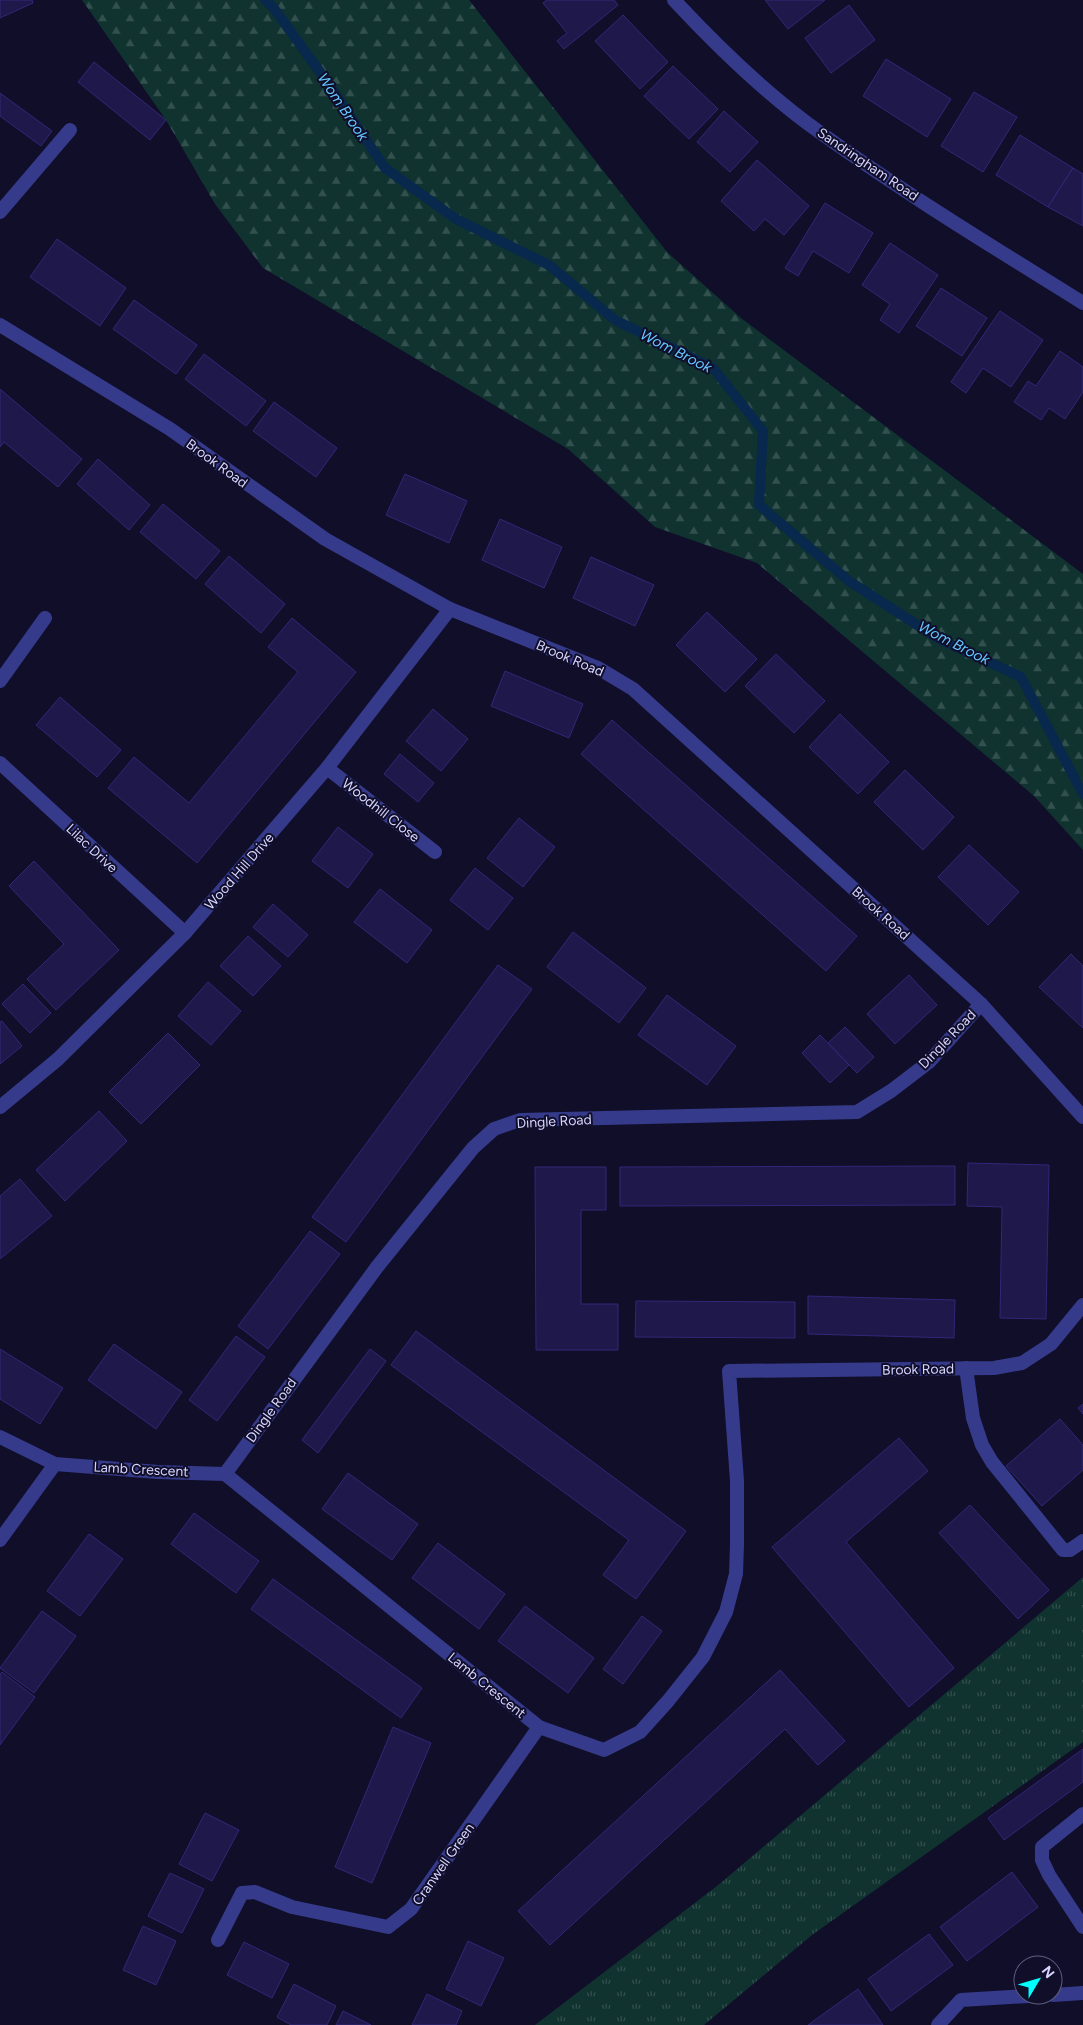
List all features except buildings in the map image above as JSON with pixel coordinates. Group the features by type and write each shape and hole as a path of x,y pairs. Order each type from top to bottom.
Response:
{"street":[{"name":"Sandringham Road","path":"674,0 711,40 806,122 959,226 1083,302"},
{"path":"0,212 70,130"},
{"name":"Brook Road","path":"0,325 170,429 325,540 450,609 598,668 633,689 981,1004 1083,1117"},
{"name":"Wood Hill Drive","path":"0,1107 58,1059 185,934 326,768 450,609"},
{"path":"0,681 44,618"},
{"name":"Lilac Drive","path":"0,763 185,934"},
{"name":"Woodhill Close","path":"326,768 435,852"},
{"name":"Dingle Road","path":"225,1474 377,1267 473,1148 494,1129 520,1120 857,1112 891,1091 929,1062 981,1004"},
{"name":"Brook Road","path":"729,1371 994,1368 1022,1363 1051,1344 1083,1305"},
{"path":"966,1368 974,1418 982,1444 992,1462 1063,1550 1070,1550 1083,1541"},
{"name":"Lamb Crescent","path":"0,1437 55,1464 158,1472 225,1474 539,1727 604,1750 640,1732 668,1701 702,1657 726,1612 736,1574 737,1481 729,1371"},
{"path":"0,1540 55,1464"},
{"name":"Cranwell Green","path":"218,1940 242,1893 255,1892 292,1907 388,1927 411,1909 539,1727"},
{"path":"1083,1814 1042,1848 1042,1860 1049,1875 1083,1927"},
{"path":"1063,1994 1083,1993"},
{"path":"938,2025 961,2000 1013,1997"}],"green space":[{"path":"82,0 469,0 667,252 741,318 1083,574 1083,850 1034,796 757,563 655,527 568,449 263,268 215,204 166,120"},
{"path":"1083,1577 1083,1742 812,1935 704,2025 535,2025 717,1886"}],"waterway":[{"name":"Wom Brook","path":"265,0 273,7 330,86 385,168 456,219 549,265 615,320 713,368 763,431 759,505 849,581 939,639 1021,677 1083,794"}]}
